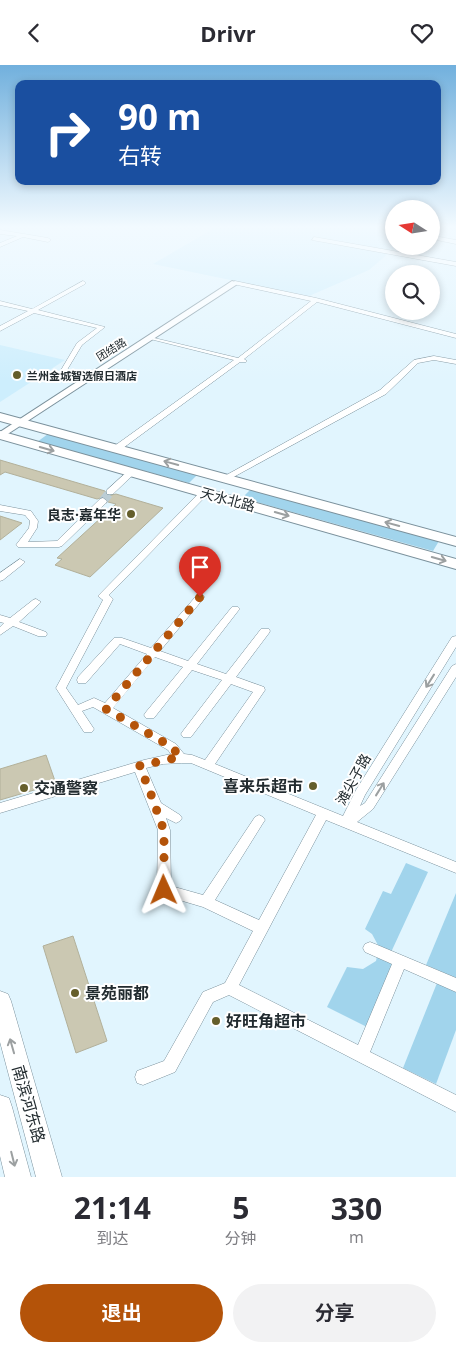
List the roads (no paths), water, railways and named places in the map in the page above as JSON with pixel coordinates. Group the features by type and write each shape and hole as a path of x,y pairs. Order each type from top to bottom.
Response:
{"main road":[{"name":"天水北路","path":"0,417 456,542"},
{"name":"天水北路","path":"0,436 456,564"},
{"path":"183,487 203,482 204,478 198,471"},
{"path":"204,493 225,478"},
{"path":"235,501 232,495 233,491 252,485"},
{"name":"南滨河东路","path":"0,1001 49,1177"},
{"name":"南滨河东路","path":"0,1107 18,1177"}],"street":[{"path":"0,329 83,283"},
{"path":"235,283 316,300 456,336"},
{"name":"团结路","path":"0,436 235,283"},
{"path":"116,449 239,360 316,300"},
{"path":"0,303 102,327 79,344 64,369 69,376 83,382"},
{"path":"152,338 247,362"},
{"path":"225,478 373,393 383,392 416,361 434,358 456,362"},
{"path":"110,492 132,472"},
{"path":"88,729 61,688 108,599 103,596 204,493"},
{"path":"0,508 28,513 34,521 33,528 20,545 59,544 103,501"},
{"path":"0,578 20,562"},
{"path":"106,709 200,597"},
{"path":"0,632 36,602"},
{"path":"150,715 235,609"},
{"path":"0,618 42,634"},
{"path":"186,734 265,631"},
{"name":"滩尖子路","path":"346,823 360,793 456,639"},
{"path":"82,680 118,640 260,690 207,766"},
{"name":"滩尖子路","path":"346,823 369,806 456,668"},
{"path":"75,710 94,702 172,747 180,757"},
{"path":"0,808 139,766 180,757 192,759 456,868"},
{"path":"139,766 156,806 164,831 164,890 206,902 262,928"},
{"path":"156,806 176,818"},
{"path":"143,1077 169,1067 208,997 230,988 323,813"},
{"path":"206,902 259,820"},
{"path":"370,948 456,985"},
{"path":"361,1055 400,961"},
{"path":"230,988 456,1104"}],"tunnel":[{"path":"103,501 110,492"}],"place":[{"name":"兰州金城智选假日酒店","path":"17,375"},
{"name":"良志·嘉年华","path":"131,514"},
{"name":"喜来乐超市","path":"313,786"},
{"name":"交通警察","path":"24,788"},
{"name":"景苑丽都","path":"75,993"},
{"name":"好旺角超市","path":"216,1021"}]}
